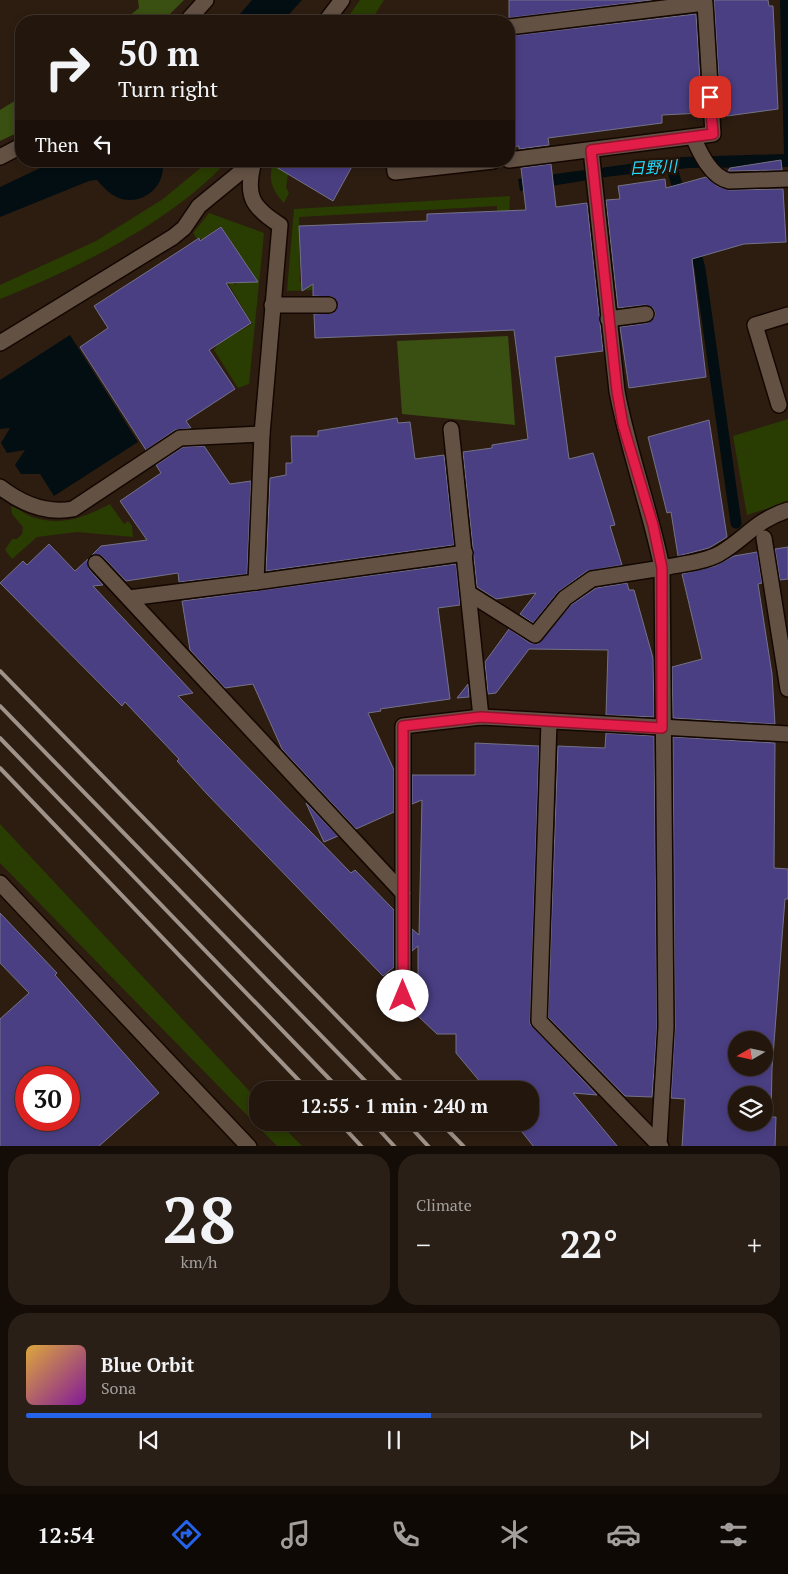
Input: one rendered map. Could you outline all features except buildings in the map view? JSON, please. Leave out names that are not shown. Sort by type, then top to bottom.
[{"type":"street","points":[[192,15],[206,0]]},
{"type":"street","points":[[331,15],[342,0]]},
{"type":"street","points":[[515,26],[705,2],[713,134],[696,143],[592,156],[515,160]]},
{"type":"street","points":[[696,143],[721,179],[729,181],[788,179]]},
{"type":"street","points":[[0,157],[15,149]]},
{"type":"street","points":[[592,156],[608,319],[623,425],[653,525],[662,568],[666,1027],[660,1145]]},
{"type":"street","points":[[0,343],[173,238],[184,228],[199,206],[247,167]]},
{"type":"street","points":[[253,167],[250,192],[256,207],[280,225],[262,434],[256,582]]},
{"type":"street","points":[[395,167],[395,172],[440,167]]},
{"type":"street","points":[[272,304],[329,305]]},
{"type":"street","points":[[608,319],[646,314]]},
{"type":"street","points":[[779,405],[755,325],[788,315]]},
{"type":"street","points":[[451,429],[470,594],[481,717]]},
{"type":"street","points":[[0,487],[26,503],[42,509],[58,512],[74,509],[180,438],[262,434]]},
{"type":"street","points":[[470,594],[535,635],[565,598],[592,579],[706,559],[717,554],[761,521],[788,510]]},
{"type":"street","points":[[764,538],[788,689]]},
{"type":"street","points":[[129,598],[465,553]]},
{"type":"street","points":[[96,563],[403,893]]},
{"type":"street","points":[[403,996],[403,726],[481,717],[788,734]]},
{"type":"street","points":[[549,722],[539,1021],[660,1145]]},
{"type":"street","points":[[0,882],[249,1146]]},
{"type":"green space","points":[[138,0],[184,0],[169,15],[130,15],[139,8]]},
{"type":"green space","points":[[360,0],[384,0],[375,15],[349,15]]},
{"type":"green space","points":[[15,101],[15,134],[0,141],[0,110]]},
{"type":"green space","points":[[202,167],[221,167],[179,204],[121,242],[60,273],[0,299],[0,285],[96,241],[163,199]]},
{"type":"green space","points":[[272,167],[289,167],[286,187],[289,193],[284,203],[276,193],[271,173]]},
{"type":"green space","points":[[510,196],[504,330],[497,330],[497,206],[299,217],[300,282],[319,282],[314,290],[287,291],[294,209]]},
{"type":"green space","points":[[209,213],[264,233],[249,384],[238,388],[214,350],[220,342],[221,331],[226,339],[252,324],[225,278],[229,275],[235,285],[252,273],[221,226],[204,238],[224,269],[220,271],[200,238],[197,239],[193,233]]},
{"type":"green space","points":[[508,336],[515,425],[402,414],[397,341]]},
{"type":"green space","points":[[788,419],[788,502],[747,515],[733,436]]},
{"type":"green space","points":[[110,504],[124,524],[128,521],[132,526],[133,537],[77,532],[37,537],[12,559],[5,550],[12,539],[17,539],[22,534],[23,527],[12,514],[11,506],[32,517],[43,520],[63,521],[91,513]]},
{"type":"green space","points":[[0,824],[249,1090],[249,1117],[0,863]]},
{"type":"green space","points":[[262,1131],[287,1131],[302,1146],[277,1146]]},
{"type":"water","points":[[252,0],[302,0],[288,15],[239,15]]},
{"type":"water","name":"日野川","points":[[780,0],[788,0],[788,167],[689,168],[613,176],[520,191],[518,179],[681,157],[784,154]]},
{"type":"water","points":[[42,167],[128,167],[115,177],[89,181],[0,217],[0,187]]},
{"type":"water","points":[[70,335],[138,442],[54,496],[40,474],[21,474],[15,465],[25,450],[7,453],[1,443],[10,428],[0,429],[0,380]]},
{"type":"waterway","name":"日野川","points":[[671,165],[681,198]]},
{"type":"waterway","points":[[693,243],[700,269],[736,523]]},
{"type":"railway","points":[[0,671],[400,1081]]},
{"type":"railway","points":[[0,706],[365,1081]]},
{"type":"railway","points":[[0,738],[331,1081]]},
{"type":"railway","points":[[0,768],[299,1081]]},
{"type":"railway","points":[[347,1131],[361,1146]]},
{"type":"railway","points":[[380,1131],[394,1146]]},
{"type":"railway","points":[[414,1131],[428,1146]]},
{"type":"railway","points":[[449,1131],[463,1146]]},
{"type":"route","points":[[403,996],[403,726],[481,717],[662,728],[662,568],[653,525],[623,425],[617,391],[591,150],[713,134],[710,97]]}]
